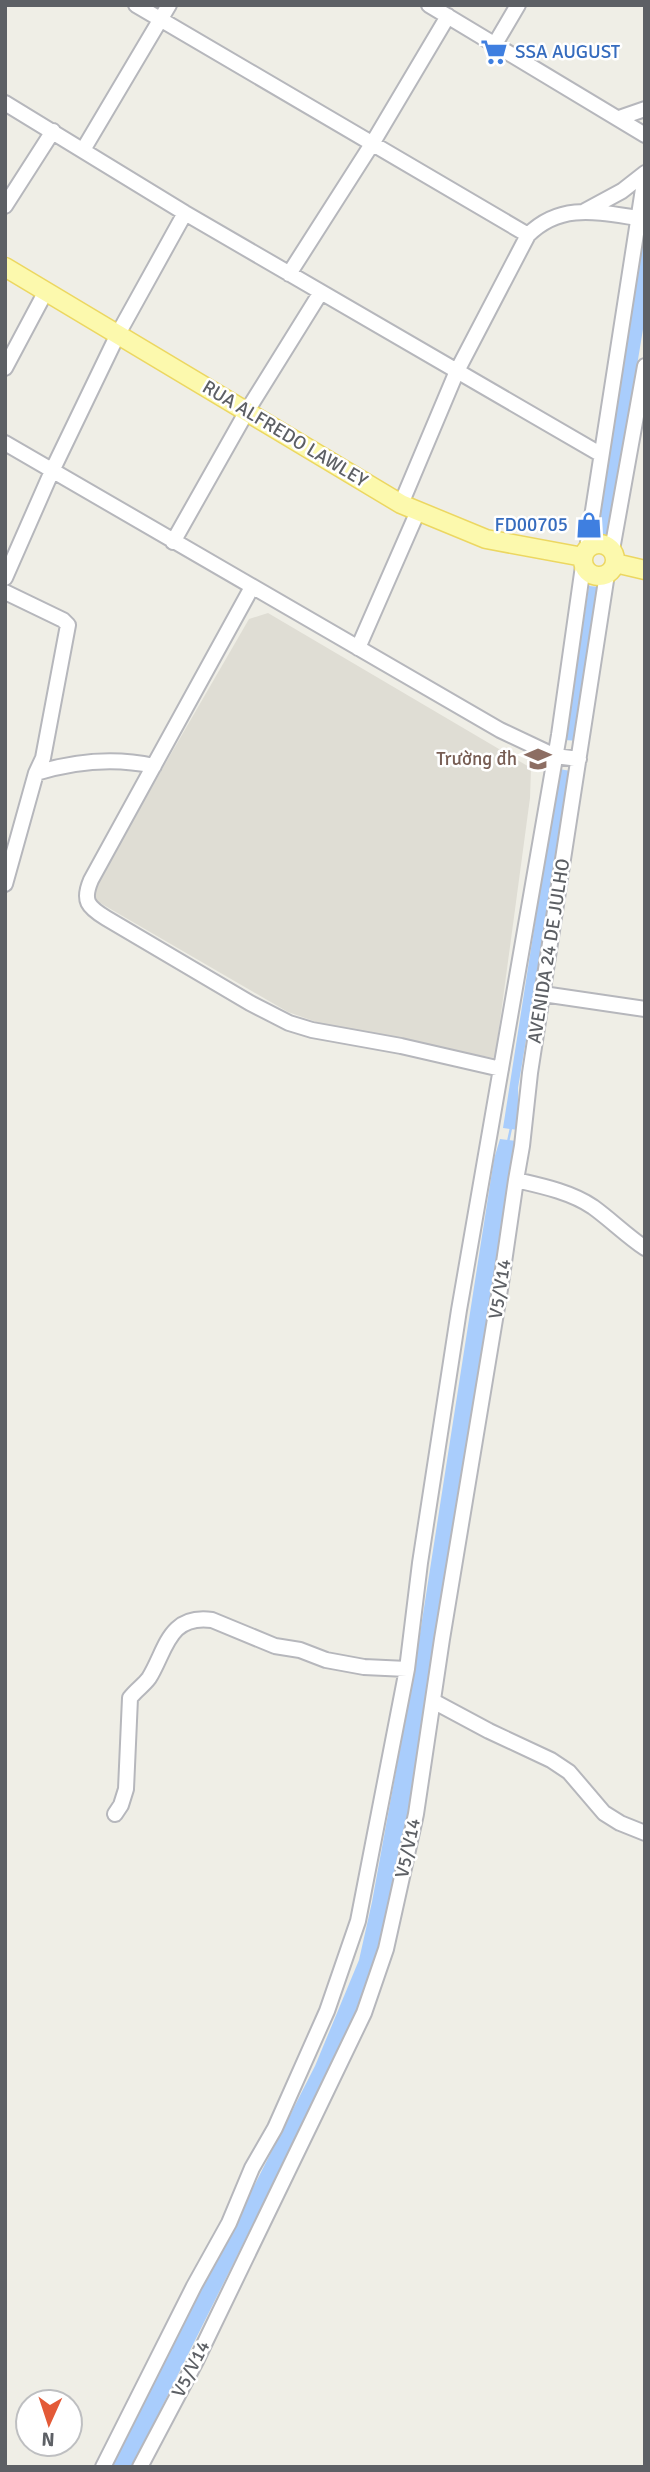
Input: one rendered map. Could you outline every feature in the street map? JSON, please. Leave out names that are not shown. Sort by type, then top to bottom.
[{"type":"main road","name":"RUA ALFREDO LAWLEY","points":[[5,267],[401,504],[486,539],[584,557]]},
{"type":"main road","points":[[611,563],[600,544],[584,557],[593,576],[611,563],[645,570]]},
{"type":"street","points":[[136,5],[528,235]]},
{"type":"street","points":[[83,150],[169,5]]},
{"type":"street","points":[[429,5],[645,135]]},
{"type":"street","points":[[495,44],[518,5]]},
{"type":"street","points":[[289,274],[372,144],[447,16]]},
{"type":"street","points":[[5,103],[185,213],[600,454]]},
{"type":"street","points":[[619,118],[645,109]]},
{"type":"street","points":[[5,206],[53,131]]},
{"type":"street","points":[[401,504],[457,371],[528,235],[551,217],[583,212],[607,201],[645,174]]},
{"type":"street","points":[[103,2467],[194,2286],[229,2223],[252,2168],[275,2128],[327,2011],[358,1921],[407,1669],[420,1563],[457,1322],[555,756],[600,454],[641,219],[645,174]]},
{"type":"street","points":[[583,212],[641,219]]},
{"type":"street","points":[[5,578],[52,471],[118,334],[185,213]]},
{"type":"street","points":[[5,368],[46,291]]},
{"type":"street","points":[[173,541],[247,411],[321,292]]},
{"type":"street","name":"AVENIDA 24 DE JULHO","points":[[516,1180],[579,759],[645,366]]},
{"type":"street","points":[[5,443],[500,730],[555,756],[579,759]]},
{"type":"street","points":[[358,648],[418,511]]},
{"type":"street","points":[[252,587],[91,880],[86,891],[86,901],[93,910],[250,1003],[289,1023],[501,1069]]},
{"type":"street","points":[[5,592],[63,620],[68,625],[44,758],[36,774],[6,875]]},
{"type":"street","points":[[36,774],[64,765],[98,761],[137,762],[154,766]]},
{"type":"street","points":[[543,994],[645,1009]]},
{"type":"street","points":[[516,1180],[579,1199],[645,1248]]},
{"type":"street","name":"V5/V14","points":[[140,2467],[196,2361],[364,2013],[386,1949],[416,1814],[516,1180]]},
{"type":"street","points":[[115,1814],[126,1789],[130,1698],[146,1682],[163,1644],[171,1634],[191,1622],[212,1620],[275,1646],[300,1650],[326,1660],[364,1667],[407,1669]]},
{"type":"street","points":[[433,1701],[551,1760],[569,1772],[604,1813],[645,1833]]},
{"type":"shaded area","points":[[268,613],[531,768],[530,798],[495,1058],[348,1033],[288,1012],[95,900],[91,892],[249,619]]},
{"type":"water","points":[[644,235],[645,317],[609,536],[597,534]]},
{"type":"water","points":[[589,586],[599,587],[578,741],[565,740]]},
{"type":"water","points":[[559,769],[571,771],[518,1088],[519,1130],[503,1128]]},
{"type":"water","points":[[500,1139],[517,1141],[411,1814],[386,1937],[355,2019],[132,2467],[111,2467],[315,2066],[359,1960],[414,1672],[494,1159]]},
{"type":"waterway","points":[[508,1142],[511,1128]]},
{"type":"place","name":"SSA AUGUST","points":[[494,52]]},
{"type":"place","name":"FD00705","points":[[589,525]]},
{"type":"place","name":"Trường đh","points":[[538,759]]}]
